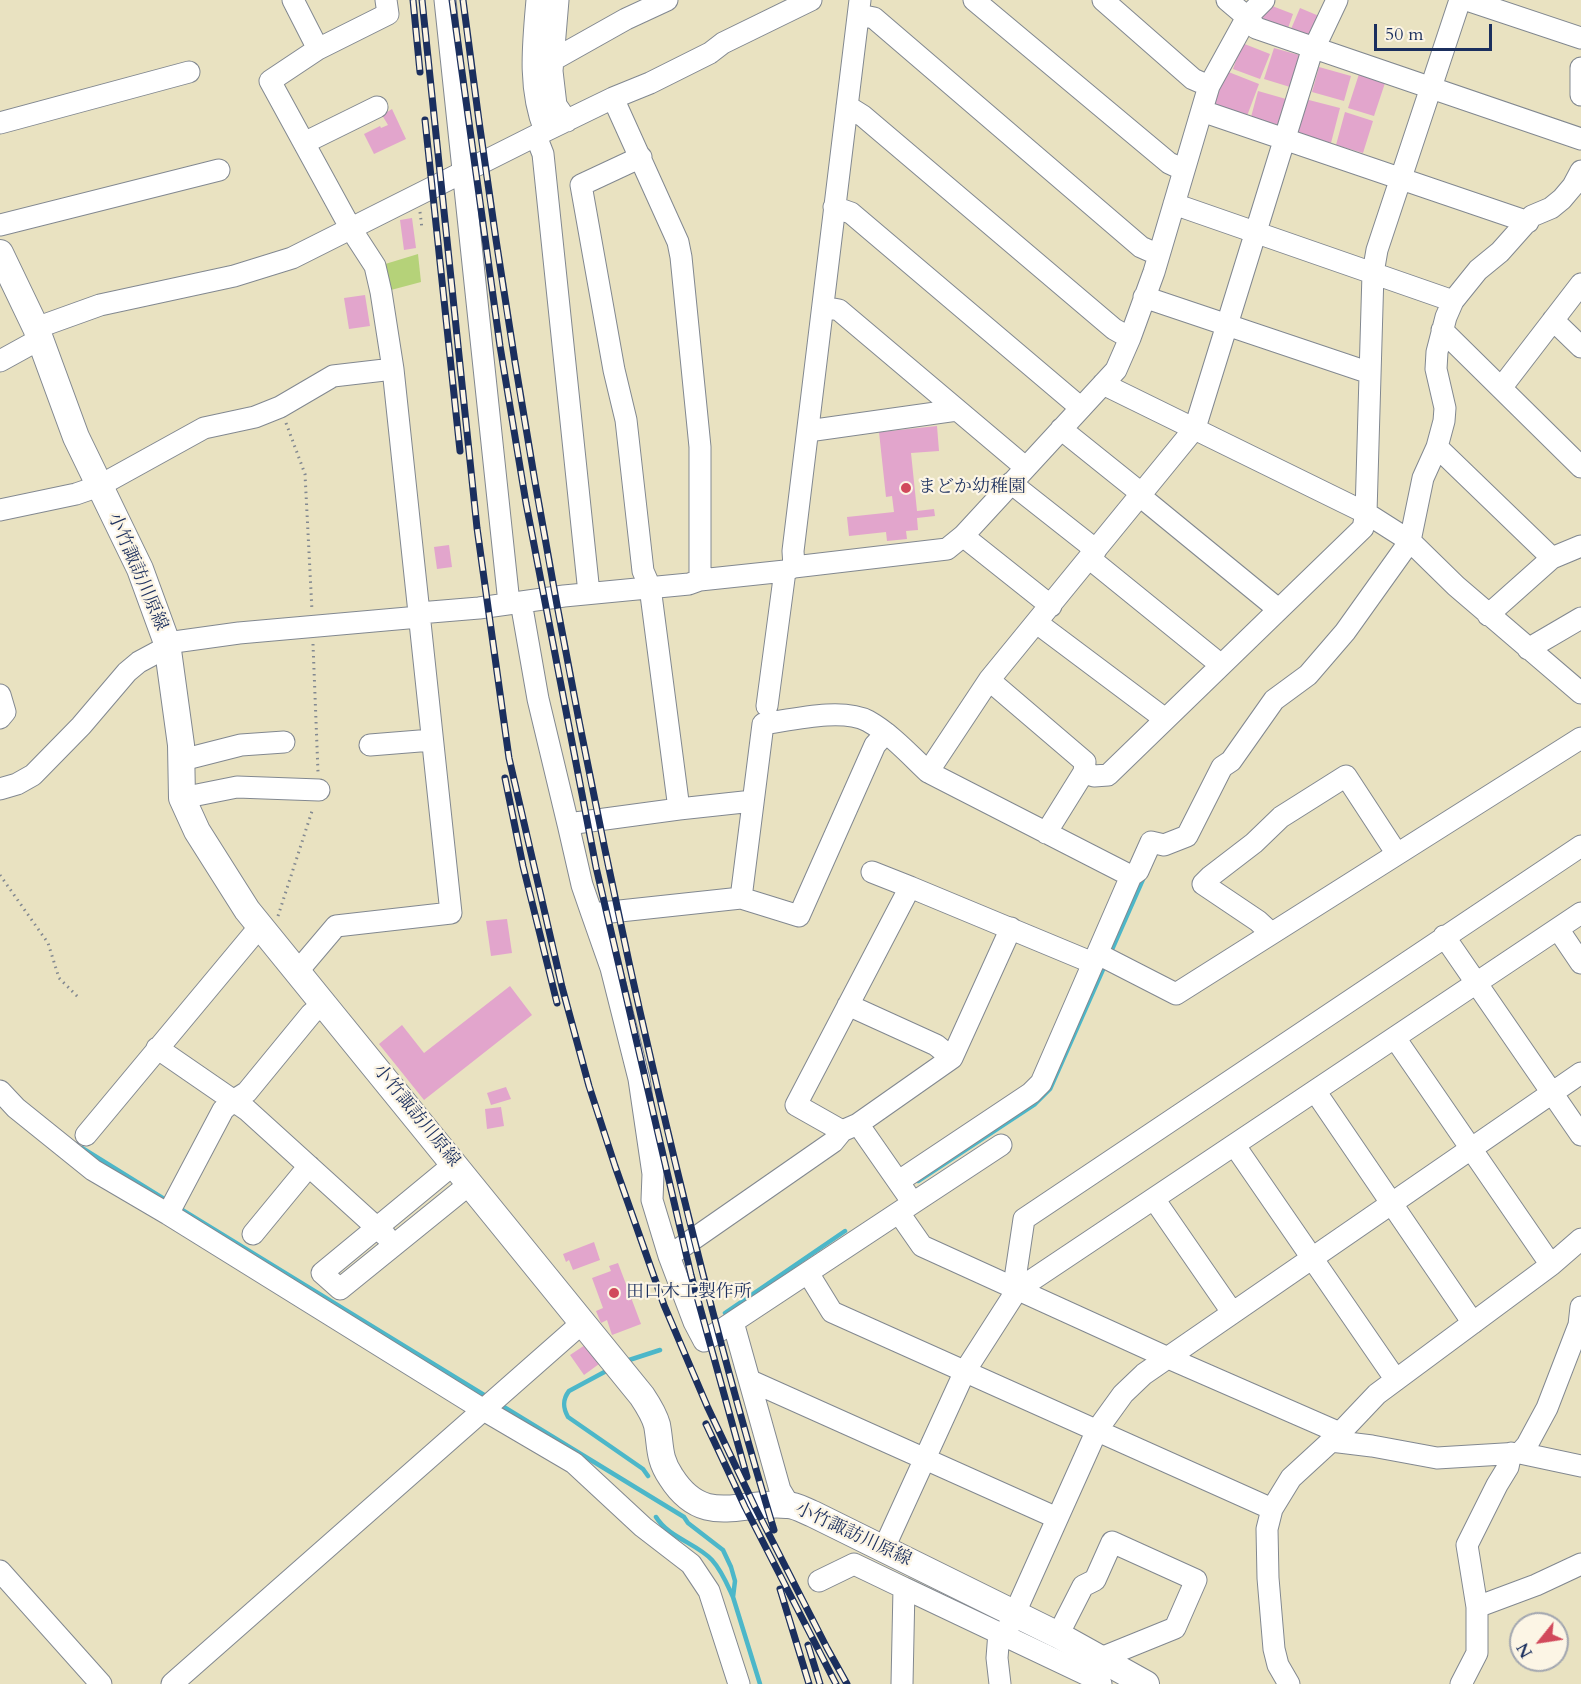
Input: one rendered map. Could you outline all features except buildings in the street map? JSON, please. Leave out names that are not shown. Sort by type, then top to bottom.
[{"type":"main road","name":"小竹諏訪川原線","points":[[0,252],[38,333],[76,437],[140,569],[167,645],[182,760],[182,798],[197,831],[247,910],[472,1185],[652,1411],[657,1425],[660,1454],[670,1477],[687,1496],[711,1508],[789,1504],[813,1514],[884,1548],[1006,1627],[1059,1635],[1102,1671],[1146,1684]]},
{"type":"street","points":[[293,0],[318,49]]},
{"type":"street","points":[[297,972],[336,926],[451,913],[393,369],[375,266],[351,229],[270,81],[318,49],[388,14],[386,0]]},
{"type":"street","points":[[445,0],[515,603],[582,885],[611,968],[639,1079],[653,1174],[652,1200],[669,1256],[694,1322],[704,1341],[1001,1145]]},
{"type":"street","points":[[537,0],[532,74],[541,133],[589,593]]},
{"type":"street","points":[[558,0],[552,71],[556,105],[567,121]]},
{"type":"street","points":[[553,60],[665,0]]},
{"type":"street","points":[[0,361],[38,333],[100,305],[234,276],[292,258],[541,133],[650,83],[723,43],[811,0]]},
{"type":"street","points":[[975,0],[1169,163],[1184,170]]},
{"type":"street","points":[[1103,0],[1193,79],[1209,86]]},
{"type":"street","points":[[1227,0],[1256,28],[1581,139]]},
{"type":"street","points":[[0,789],[17,784],[33,775],[81,726],[127,672],[167,645],[239,633],[313,627],[589,593],[689,584],[700,580],[947,549],[963,536],[1116,370],[1130,338],[1159,255],[1209,86],[1247,18],[1264,0]]},
{"type":"street","points":[[928,772],[989,680],[1195,428],[1314,48],[1337,0]]},
{"type":"street","points":[[1084,772],[1094,776],[1108,775],[1363,528],[1366,513],[1373,273],[1380,238],[1460,0]]},
{"type":"street","points":[[1467,0],[1581,38]]},
{"type":"street","points":[[767,706],[793,551],[860,8],[1141,247],[1159,255]]},
{"type":"street","points":[[1581,68],[1581,95]]},
{"type":"street","points":[[0,123],[189,72]]},
{"type":"street","points":[[613,98],[678,242],[681,257],[700,447],[700,580]]},
{"type":"street","points":[[847,106],[863,116],[1114,329],[1130,338]]},
{"type":"street","points":[[304,143],[377,107]]},
{"type":"street","points":[[1202,111],[1528,222]]},
{"type":"street","points":[[641,157],[581,185],[614,370],[626,420],[643,571],[650,587],[679,809]]},
{"type":"street","points":[[0,225],[219,170]]},
{"type":"street","points":[[899,1181],[1031,1094],[1041,1083],[1102,959],[1131,876],[1138,871],[1151,842],[1164,845],[1187,836],[1222,767],[1231,761],[1274,700],[1308,675],[1345,632],[1410,541],[1423,478],[1437,447],[1444,421],[1445,408],[1436,369],[1437,352],[1453,300],[1478,270],[1500,252],[1532,216],[1551,208],[1562,199],[1573,186],[1581,171]]},
{"type":"street","points":[[1174,204],[1453,300]]},
{"type":"street","points":[[834,207],[851,213],[1081,408]]},
{"type":"street","points":[[1501,388],[1581,284]]},
{"type":"street","points":[[1144,297],[1370,373]]},
{"type":"street","points":[[823,307],[839,310],[957,411],[1092,554],[1221,665]]},
{"type":"street","points":[[1553,320],[1581,347]]},
{"type":"street","points":[[1442,330],[1581,467]]},
{"type":"street","points":[[0,510],[76,494],[99,486],[204,429],[255,417],[280,407],[333,376],[393,369]]},
{"type":"street","points":[[1103,384],[1366,513],[1410,541],[1455,586],[1581,693]]},
{"type":"street","points":[[808,431],[957,411]]},
{"type":"street","points":[[1061,429],[1278,609]]},
{"type":"street","points":[[1437,447],[1552,558]]},
{"type":"street","points":[[963,536],[1051,606]]},
{"type":"street","points":[[1488,615],[1552,558],[1581,546]]},
{"type":"street","points":[[1528,649],[1581,618]]},
{"type":"street","points":[[1037,623],[1165,718]]},
{"type":"street","points":[[989,680],[1085,762],[1084,772],[1046,832]]},
{"type":"street","points":[[0,695],[5,712],[0,718]]},
{"type":"street","points":[[741,898],[763,724],[829,715],[850,715],[866,720],[886,733],[928,772],[1131,876]]},
{"type":"street","points":[[592,914],[741,898],[799,916],[875,745],[886,733]]},
{"type":"street","points":[[872,872],[1011,928],[1102,959],[1176,994],[1581,738]]},
{"type":"street","points":[[370,745],[432,740]]},
{"type":"street","points":[[182,760],[241,745],[284,742]]},
{"type":"street","points":[[1271,933],[1258,921],[1203,884],[1254,843],[1281,817],[1346,776],[1397,854]]},
{"type":"street","points":[[182,798],[237,787],[319,790]]},
{"type":"street","points":[[568,824],[753,801]]},
{"type":"street","points":[[1017,1290],[1015,1279],[1024,1219],[1581,846]]},
{"type":"street","points":[[910,886],[796,1105],[850,1128],[899,1181],[906,1208],[922,1246],[1335,1437],[1437,1458],[1516,1453],[1581,1466]]},
{"type":"street","points":[[884,1548],[965,1371],[1017,1290],[1581,913]]},
{"type":"street","points":[[669,1256],[952,1058],[1011,928]]},
{"type":"street","points":[[1558,929],[1581,963]]},
{"type":"street","points":[[86,1135],[157,1048],[265,931]]},
{"type":"street","points":[[1444,936],[1581,1135]]},
{"type":"street","points":[[172,1207],[223,1110],[248,1092],[311,1014],[324,1003]]},
{"type":"street","points":[[848,1005],[936,1045],[952,1058]]},
{"type":"street","points":[[1395,1038],[1551,1264]]},
{"type":"street","points":[[157,1048],[247,1110],[394,1245]]},
{"type":"street","points":[[1000,1684],[997,1658],[1006,1627],[1058,1518],[1096,1430],[1133,1382],[1390,1202],[1581,1073]]},
{"type":"street","points":[[0,1091],[16,1108],[93,1170],[172,1207],[483,1408],[574,1463],[643,1527],[690,1564],[709,1591],[739,1684]]},
{"type":"street","points":[[1315,1091],[1473,1323]]},
{"type":"street","points":[[1235,1146],[1396,1380]]},
{"type":"street","points":[[454,1164],[322,1273],[340,1289],[461,1191],[472,1185]]},
{"type":"street","points":[[253,1234],[309,1166]]},
{"type":"street","points":[[1154,1199],[1232,1312]]},
{"type":"street","points":[[1288,1684],[1278,1665],[1274,1649],[1267,1538],[1268,1519],[1272,1509],[1291,1478],[1377,1394],[1581,1239]]},
{"type":"street","points":[[808,1273],[832,1312],[1272,1509]]},
{"type":"street","points":[[1461,1684],[1477,1653],[1477,1607],[1467,1545],[1497,1485],[1516,1453],[1527,1445],[1547,1408],[1580,1318]]},
{"type":"street","points":[[733,1322],[780,1490],[789,1504]]},
{"type":"street","points":[[172,1684],[511,1383],[582,1323]]},
{"type":"street","points":[[751,1381],[1058,1518]]},
{"type":"street","points":[[819,1581],[854,1564],[904,1588],[1006,1627],[1102,1671],[1175,1628],[1196,1580],[1112,1542],[1095,1580],[1083,1586],[1059,1635]]},
{"type":"street","points":[[1477,1607],[1536,1585],[1581,1564]]},
{"type":"street","points":[[0,1571],[101,1684]]},
{"type":"street","points":[[902,1684],[904,1588]]},
{"type":"path","points":[[265,931],[319,790],[304,474],[280,407]]},
{"type":"path","points":[[0,875],[48,943],[59,978],[78,997]]},
{"type":"green space","points":[[418,254],[421,282],[391,290],[382,265]]},
{"type":"waterway","points":[[1110,954],[1144,877]]},
{"type":"waterway","points":[[918,1181],[1035,1104],[1050,1089],[1105,965]]},
{"type":"waterway","points":[[82,1148],[169,1202]]},
{"type":"waterway","points":[[179,1208],[489,1398]]},
{"type":"waterway","points":[[725,1313],[845,1231]]},
{"type":"waterway","points":[[623,1362],[660,1350]]},
{"type":"waterway","points":[[610,1369],[569,1391],[564,1401],[565,1410],[568,1417],[643,1469],[648,1476]]},
{"type":"waterway","points":[[499,1404],[684,1517],[688,1523],[723,1550],[735,1581],[733,1597],[760,1684]]},
{"type":"waterway","points":[[656,1517],[668,1530],[712,1560],[733,1597]]},
{"type":"railway","points":[[413,0],[420,72]]},
{"type":"railway","points":[[422,0],[477,528],[509,758],[562,987],[589,1086],[664,1305],[708,1408],[755,1507],[847,1684]]},
{"type":"railway","points":[[452,0],[500,346],[526,503],[596,867],[691,1275],[747,1477]]},
{"type":"railway","points":[[463,0],[515,364],[557,606],[604,847],[679,1179],[734,1391],[774,1530]]},
{"type":"railway","points":[[425,120],[460,451]]},
{"type":"railway","points":[[505,778],[523,866],[557,1003]]},
{"type":"railway","points":[[706,1424],[745,1507],[836,1684]]},
{"type":"railway","points":[[780,1589],[809,1684]]},
{"type":"railway","points":[[808,1645],[820,1684]]},
{"type":"place","name":"まどか幼稚園","points":[[906,488]]},
{"type":"place","name":"田口木工製作所","points":[[614,1293]]}]
